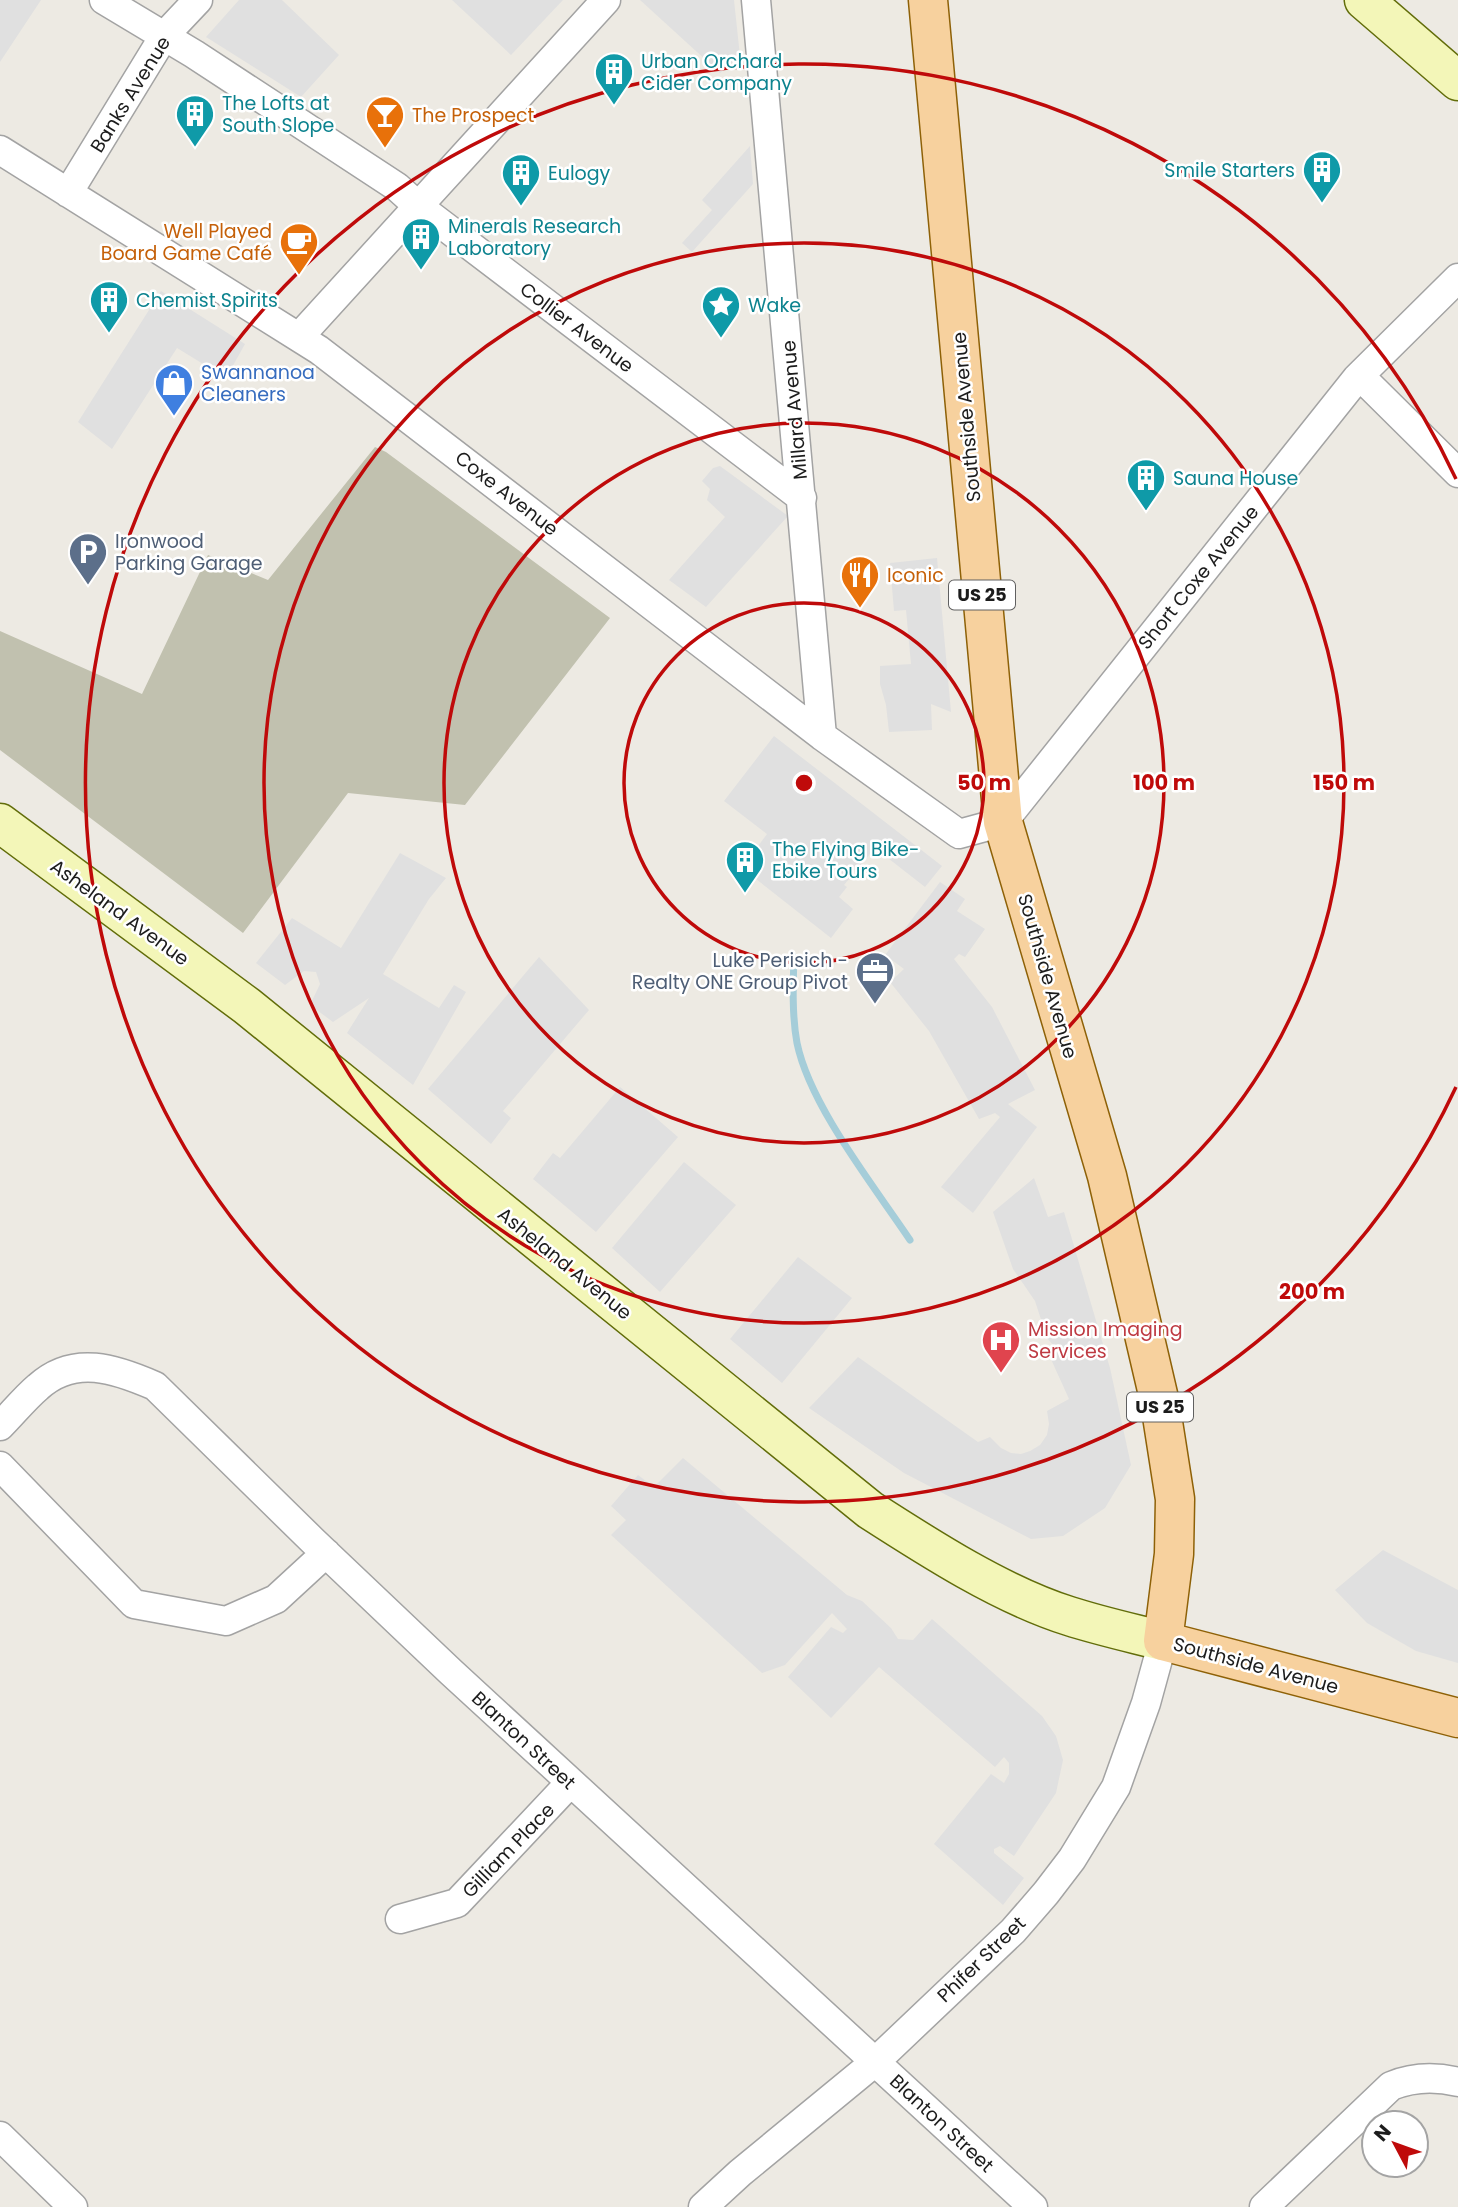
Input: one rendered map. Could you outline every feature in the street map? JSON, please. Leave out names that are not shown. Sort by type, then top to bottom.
[{"type":"main road","name":"Southside Avenue","points":[[928,0],[1003,822],[1107,1176],[1160,1403],[1175,1499],[1174,1554],[1163,1641],[1458,1718]]},
{"type":"main road","points":[[1364,0],[1458,81]]},
{"type":"main road","name":"Asheland Avenue","points":[[0,823],[247,1006],[870,1510],[928,1548],[1030,1600],[1067,1616],[1163,1641]]},
{"type":"street","name":"Collier Avenue","points":[[104,0],[386,180],[802,498]]},
{"type":"street","name":"Banks Avenue","points":[[68,193],[164,36],[198,0]]},
{"type":"street","points":[[299,337],[606,0]]},
{"type":"street","name":"Millard Avenue","points":[[756,0],[822,736]]},
{"type":"street","name":"Coxe Avenue","points":[[0,150],[299,337],[412,419],[822,736],[960,834],[1003,822]]},
{"type":"street","name":"Short Coxe Avenue","points":[[1003,822],[1360,376],[1458,278]]},
{"type":"street","points":[[1360,376],[1458,473]]},
{"type":"street","name":"Blanton Street","points":[[0,1426],[40,1385],[64,1372],[83,1367],[98,1367],[155,1386],[326,1553],[570,1783],[1033,2207]]},
{"type":"street","points":[[0,1466],[134,1604],[226,1621],[276,1599],[326,1553]]},
{"type":"street","name":"Phifer Street","points":[[703,2207],[740,2173],[875,2062],[1013,1931],[1072,1859],[1116,1787],[1146,1703],[1163,1641]]},
{"type":"street","name":"Gilliam Place","points":[[400,1919],[457,1903],[570,1783]]},
{"type":"street","points":[[1264,2207],[1391,2086],[1411,2078],[1458,2082]]},
{"type":"street","points":[[0,2136],[73,2207]]},
{"type":"shaded area","points":[[0,0],[41,0],[0,62]]},
{"type":"shaded area","points":[[239,0],[282,0],[339,55],[301,97],[206,37]]},
{"type":"shaded area","points":[[452,0],[563,0],[511,55]]},
{"type":"shaded area","points":[[640,0],[734,0],[740,56],[720,73]]},
{"type":"shaded area","points":[[750,146],[753,184],[692,252],[682,243],[712,210],[702,200]]},
{"type":"shaded area","points":[[161,291],[245,344],[226,378],[177,348],[112,449],[78,422]]},
{"type":"shaded area","points":[[375,447],[386,452],[610,618],[465,805],[348,793],[243,933],[0,750],[0,631],[142,694],[208,555],[268,580]]},
{"type":"shaded area","points":[[720,466],[788,516],[706,607],[669,580],[725,517],[707,500],[710,489],[702,481],[713,468]]},
{"type":"shaded area","points":[[937,558],[951,712],[931,704],[932,730],[889,732],[880,684],[880,666],[911,664],[906,610],[894,611],[890,563]]},
{"type":"shaded area","points":[[774,736],[942,866],[925,887],[875,848],[844,885],[847,887],[839,897],[853,909],[831,938],[742,868],[767,834],[724,801]]},
{"type":"shaded area","points":[[400,853],[446,878],[429,899],[383,974],[439,1008],[454,985],[466,992],[413,1085],[347,1033],[369,998],[333,1022],[310,1005],[320,984],[316,972],[304,971],[285,985],[256,963],[292,918],[341,948]]},
{"type":"shaded area","points":[[940,882],[965,899],[957,911],[985,929],[965,957],[959,954],[954,959],[992,1007],[1035,1090],[1008,1104],[1037,1127],[973,1213],[941,1187],[1000,1117],[995,1113],[979,1119],[929,1031],[890,982],[904,969],[885,955]]},
{"type":"shaded area","points":[[539,957],[589,1010],[503,1111],[511,1118],[491,1144],[428,1089]]},
{"type":"shaded area","points":[[620,1087],[678,1137],[596,1232],[533,1179],[553,1153],[560,1158]]},
{"type":"shaded area","points":[[684,1162],[736,1205],[660,1292],[612,1248]]},
{"type":"shaded area","points":[[1034,1178],[1048,1217],[1064,1212],[1110,1368],[1131,1465],[1105,1508],[1063,1536],[1031,1539],[904,1473],[809,1408],[858,1357],[978,1442],[990,1437],[1001,1448],[1021,1454],[1040,1445],[1047,1435],[1047,1411],[1069,1399],[1050,1357],[1055,1354],[1053,1345],[1047,1338],[1035,1301],[1013,1269],[993,1212]]},
{"type":"shaded area","points":[[798,1257],[852,1298],[782,1383],[730,1339]]},
{"type":"shaded area","points":[[683,1458],[847,1595],[862,1601],[891,1628],[898,1639],[913,1640],[932,1619],[1042,1716],[1056,1736],[1063,1760],[1056,1793],[1014,1856],[1000,1846],[994,1849],[994,1853],[1024,1878],[1003,1905],[934,1844],[991,1774],[1004,1783],[1009,1774],[1009,1763],[1004,1757],[995,1767],[879,1667],[831,1718],[788,1677],[831,1627],[843,1633],[847,1629],[832,1613],[785,1665],[762,1673],[611,1535],[626,1520],[611,1506],[638,1475],[654,1487]]},
{"type":"shaded area","points":[[1383,1550],[1458,1590],[1458,1663],[1416,1651],[1367,1623],[1335,1590]]},
{"type":"waterway","points":[[794,957],[794,1022],[804,1067],[829,1119],[910,1240]]},
{"type":"place","name":"Urban Orchard Cider Company","points":[[614,106]]},
{"type":"place","name":"The Lofts at South Slope","points":[[195,148]]},
{"type":"place","name":"The Prospect","points":[[385,149]]},
{"type":"place","name":"Smile Starters","points":[[1322,204]]},
{"type":"place","name":"Eulogy","points":[[521,207]]},
{"type":"place","name":"Minerals Research Laboratory","points":[[421,271]]},
{"type":"place","name":"Well Played Board Game Café","points":[[299,276]]},
{"type":"place","name":"Chemist Spirits","points":[[109,334]]},
{"type":"place","name":"Wake","points":[[721,339]]},
{"type":"place","name":"Swannanoa Cleaners","points":[[174,417]]},
{"type":"place","name":"Sauna House","points":[[1146,512]]},
{"type":"place","name":"Ironwood Parking Garage","points":[[88,586]]},
{"type":"place","name":"Iconic","points":[[860,609]]},
{"type":"place","name":"The Flying Bike- Ebike Tours","points":[[745,894]]},
{"type":"place","name":"Luke Perisich - Realty ONE Group Pivot","points":[[875,1005]]},
{"type":"place","name":"Mission Imaging Services","points":[[1001,1374]]}]
